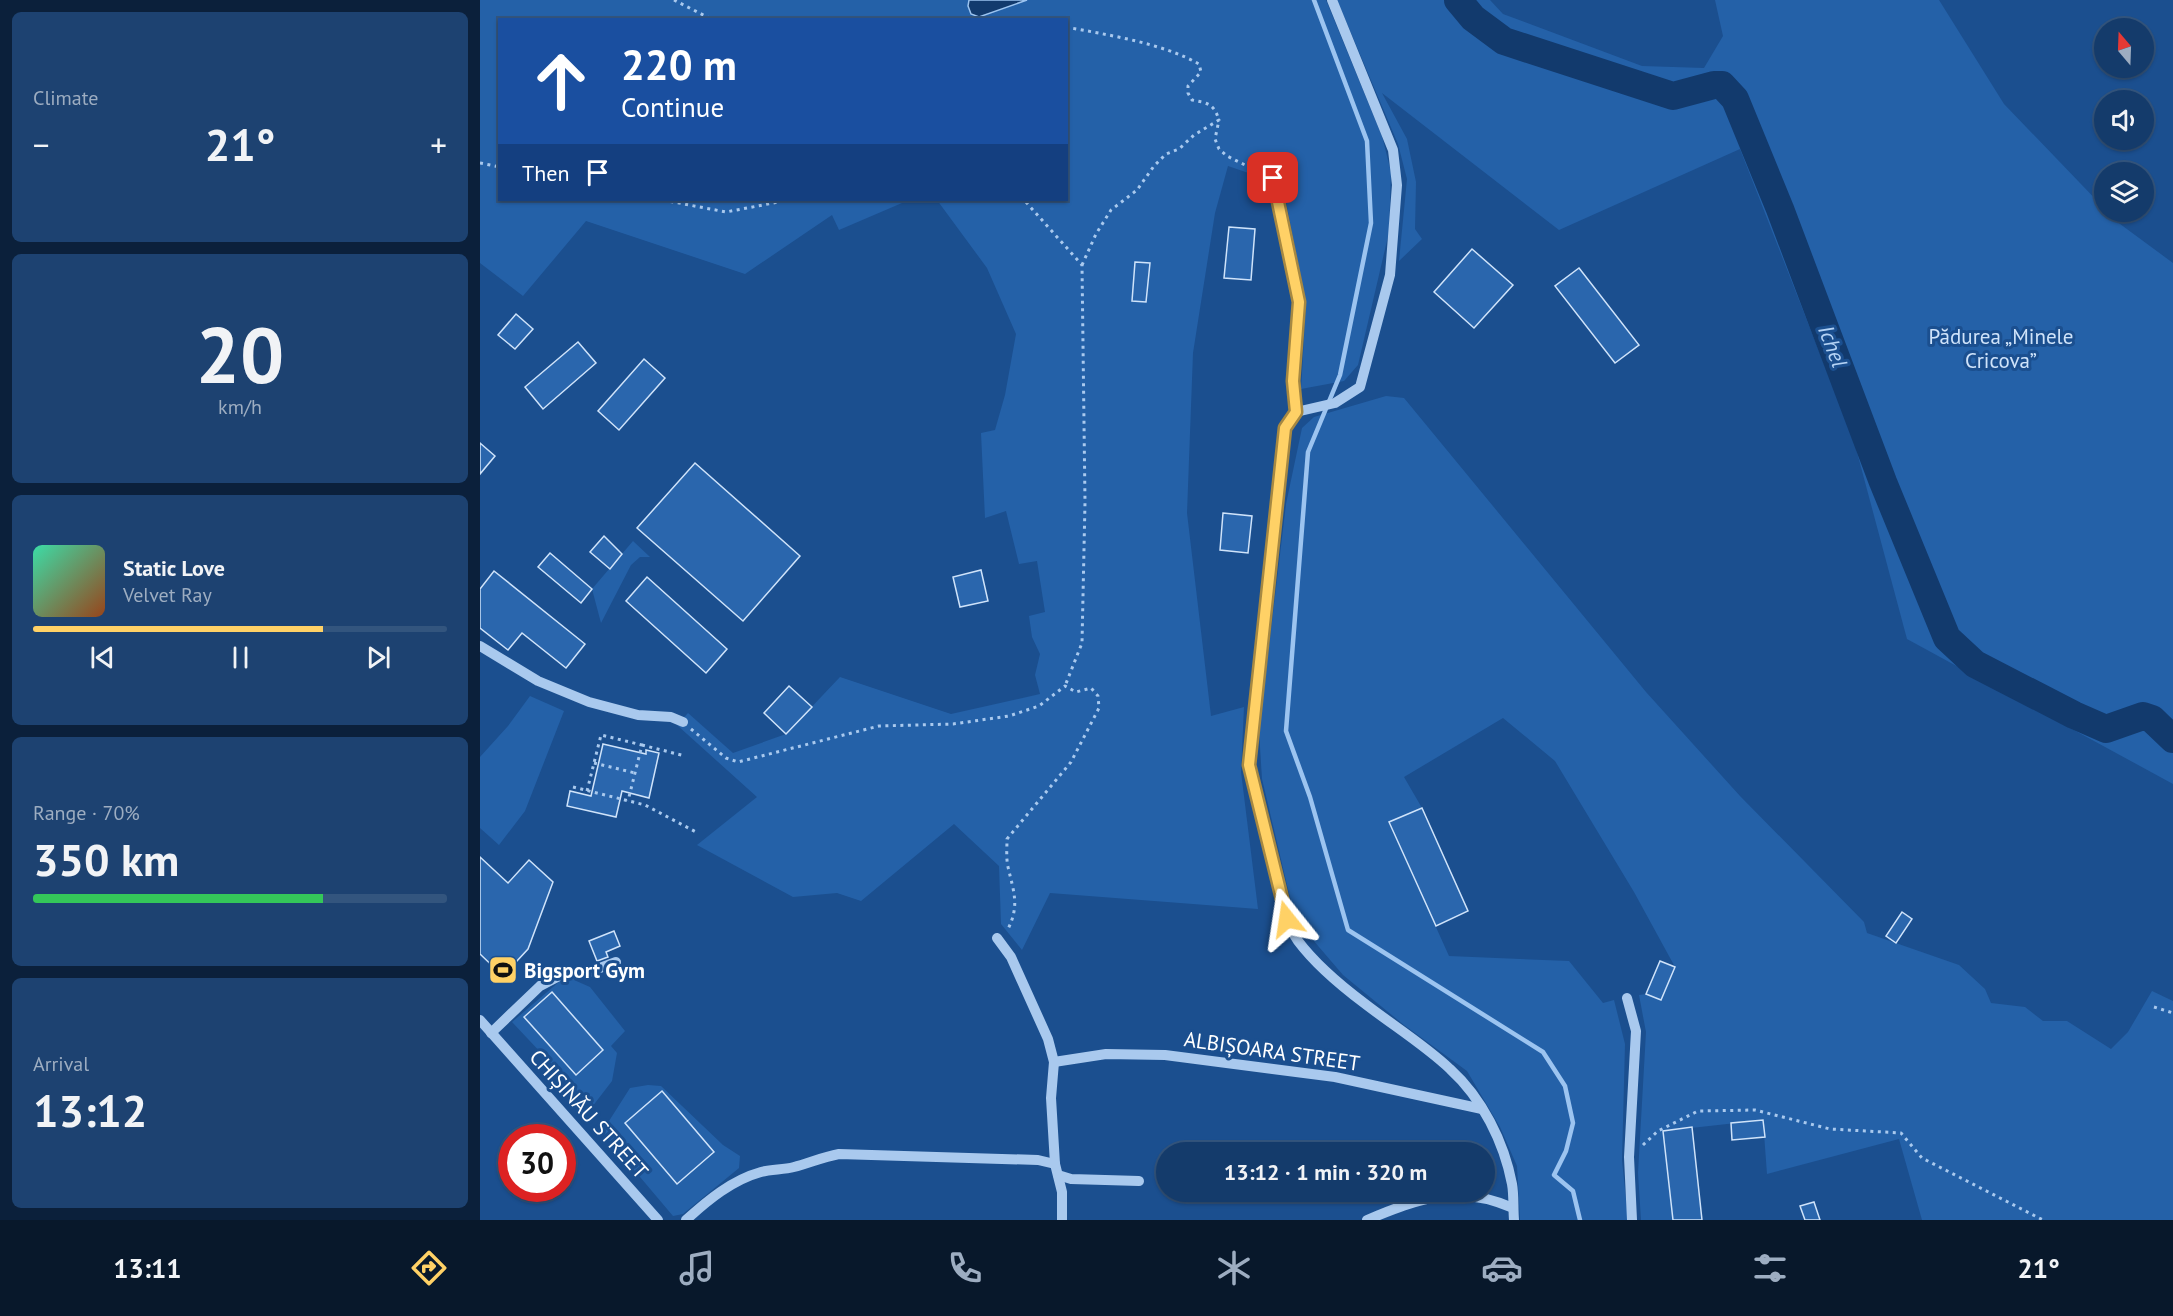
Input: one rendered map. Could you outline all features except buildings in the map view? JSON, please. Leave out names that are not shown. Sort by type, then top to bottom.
[{"type":"street","points":[[1296,412],[1335,403],[1360,387],[1390,275],[1397,185],[1393,150],[1332,0]]},
{"type":"street","points":[[1273,178],[1299,302],[1293,381],[1296,412],[1285,428],[1249,765],[1287,919],[1297,939],[1318,964],[1351,993],[1450,1069],[1468,1089],[1482,1109],[1501,1145],[1512,1186],[1514,1220]]},
{"type":"street","points":[[480,646],[538,681],[589,702],[638,715],[671,717],[683,722]]},
{"type":"street","points":[[999,941],[1011,957],[1048,1039],[1054,1062],[1051,1098],[1057,1169],[1062,1192],[1062,1220]]},
{"type":"street","points":[[491,1033],[540,986],[559,976],[589,972],[616,962]]},
{"type":"street","points":[[1627,998],[1636,1031],[1629,1157],[1632,1220]]},
{"type":"street","name":"CHIȘINĂU STREET","points":[[480,1020],[658,1220]]},
{"type":"street","name":"ALBIȘOARA STREET","points":[[1054,1062],[1106,1054],[1164,1055],[1335,1077],[1482,1109]]},
{"type":"street","points":[[686,1220],[710,1199],[745,1177],[763,1171],[794,1167],[825,1156],[839,1154],[1038,1160],[1071,1179],[1139,1181]]},
{"type":"street","points":[[1367,1220],[1402,1206],[1444,1195],[1470,1195],[1497,1200],[1513,1208]]},
{"type":"path","points":[[674,0],[709,18]]},
{"type":"path","points":[[1068,27],[1124,38],[1188,57],[1199,64],[1201,72],[1188,86],[1188,93],[1192,100],[1207,103],[1216,110],[1219,120],[1215,139],[1219,149],[1227,156],[1273,178]]},
{"type":"path","points":[[683,722],[726,758],[738,762],[879,726],[953,724],[1010,716],[1039,706],[1065,686],[1082,643],[1085,502],[1082,265],[1096,234],[1111,210],[1137,190],[1154,166],[1166,154],[1179,149],[1194,135],[1219,120]]},
{"type":"path","points":[[480,163],[498,166]]},
{"type":"path","points":[[668,201],[726,212],[784,201]]},
{"type":"path","points":[[1025,201],[1082,265]]},
{"type":"path","points":[[999,941],[1013,920],[1016,892],[1007,865],[1007,839],[1071,762],[1098,708],[1098,696],[1091,688],[1076,692],[1065,686]]},
{"type":"path","points":[[587,791],[601,735],[685,756]]},
{"type":"path","points":[[628,801],[642,745]]},
{"type":"path","points":[[594,763],[635,773]]},
{"type":"path","points":[[573,787],[645,805],[696,832]]},
{"type":"path","points":[[2154,1006],[2173,1013]]},
{"type":"path","points":[[1629,1157],[1658,1131],[1698,1111],[1755,1110],[1830,1129],[1901,1133],[1922,1158],[2043,1220]]},
{"type":"green space","points":[[480,0],[1326,0],[1382,136],[1391,172],[1389,232],[1358,365],[1344,381],[1301,389],[1306,304],[1282,181],[1266,179],[1228,166],[1215,213],[1193,353],[1187,513],[1211,716],[1244,707],[1241,772],[1258,909],[1050,893],[1022,950],[1001,924],[999,866],[954,824],[861,901],[837,893],[793,897],[697,845],[757,797],[677,725],[688,713],[733,753],[786,734],[840,677],[951,714],[1040,694],[1035,675],[1040,654],[1032,637],[1029,616],[1045,612],[1037,561],[1019,564],[1006,511],[985,518],[981,433],[995,430],[1005,395],[1016,334],[987,268],[938,201],[1068,201],[1068,18],[498,18],[498,201],[907,201],[839,230],[832,215],[745,274],[586,221],[523,296],[480,263]]},
{"type":"green space","name":"Pădurea „Minele Cricova”","points":[[1337,0],[1490,0],[1503,14],[1642,66],[1704,68],[1723,36],[1715,0],[1939,0],[2004,104],[2094,198],[2094,222],[2117,222],[2173,263],[2173,784],[1907,639],[1854,441],[1740,149],[1559,230],[1382,93],[1407,139],[1416,182],[1415,229],[1422,239],[1399,261],[1407,179],[1398,144]]},
{"type":"green space","points":[[1386,396],[1404,398],[1646,692],[1740,796],[1864,922],[1867,933],[1959,965],[1985,989],[1991,1003],[2025,1007],[2043,1021],[2067,1021],[2111,1049],[2128,1032],[2152,991],[2173,1001],[2173,1220],[1922,1220],[1899,1139],[1767,1174],[1763,1120],[1664,1131],[1673,1220],[1641,1220],[1638,1173],[1646,1032],[1639,995],[1646,994],[1661,1000],[1675,967],[1634,892],[1555,761],[1503,718],[1404,777],[1422,808],[1389,823],[1449,956],[1569,961],[1603,1003],[1614,1000],[1625,1044],[1622,1160],[1628,1220],[1520,1220],[1517,1166],[1500,1127],[1467,1071],[1404,1025],[1343,975],[1307,933],[1292,906],[1262,779],[1259,731],[1286,504],[1302,428],[1314,417]]},
{"type":"green space","points":[[633,541],[650,557],[640,557],[631,565],[601,623],[592,589]]},
{"type":"green space","points":[[530,696],[564,711],[525,811],[499,845],[480,828],[480,757],[508,726]]},
{"type":"green space","points":[[574,980],[590,987],[625,1031],[611,1046],[617,1053],[612,1081],[592,1107],[512,1022],[560,981]]},
{"type":"green space","points":[[648,1085],[661,1086],[723,1145],[740,1156],[739,1168],[683,1214],[673,1216],[602,1132],[630,1088]]},
{"type":"shaded area","points":[[969,0],[1027,0],[979,17],[971,14],[968,6]]},
{"type":"waterway","points":[[1314,0],[1367,141],[1371,223],[1340,375],[1308,452],[1286,731],[1310,797],[1348,930],[1543,1052],[1565,1086],[1573,1123],[1566,1151],[1554,1175],[1573,1191],[1580,1220]]},
{"type":"waterway","name":"Ichel","points":[[1458,0],[1473,18],[1504,41],[1673,96],[1722,85],[1735,99],[1780,209],[1883,482],[1947,638],[1975,664],[2074,715],[2106,729],[2143,716],[2152,719],[2173,739]]},
{"type":"place","name":"Bigsport Gym","points":[[503,970]]},
{"type":"route","points":[[1273,178],[1299,302],[1293,381],[1296,412],[1285,428],[1249,765],[1287,919]]}]
